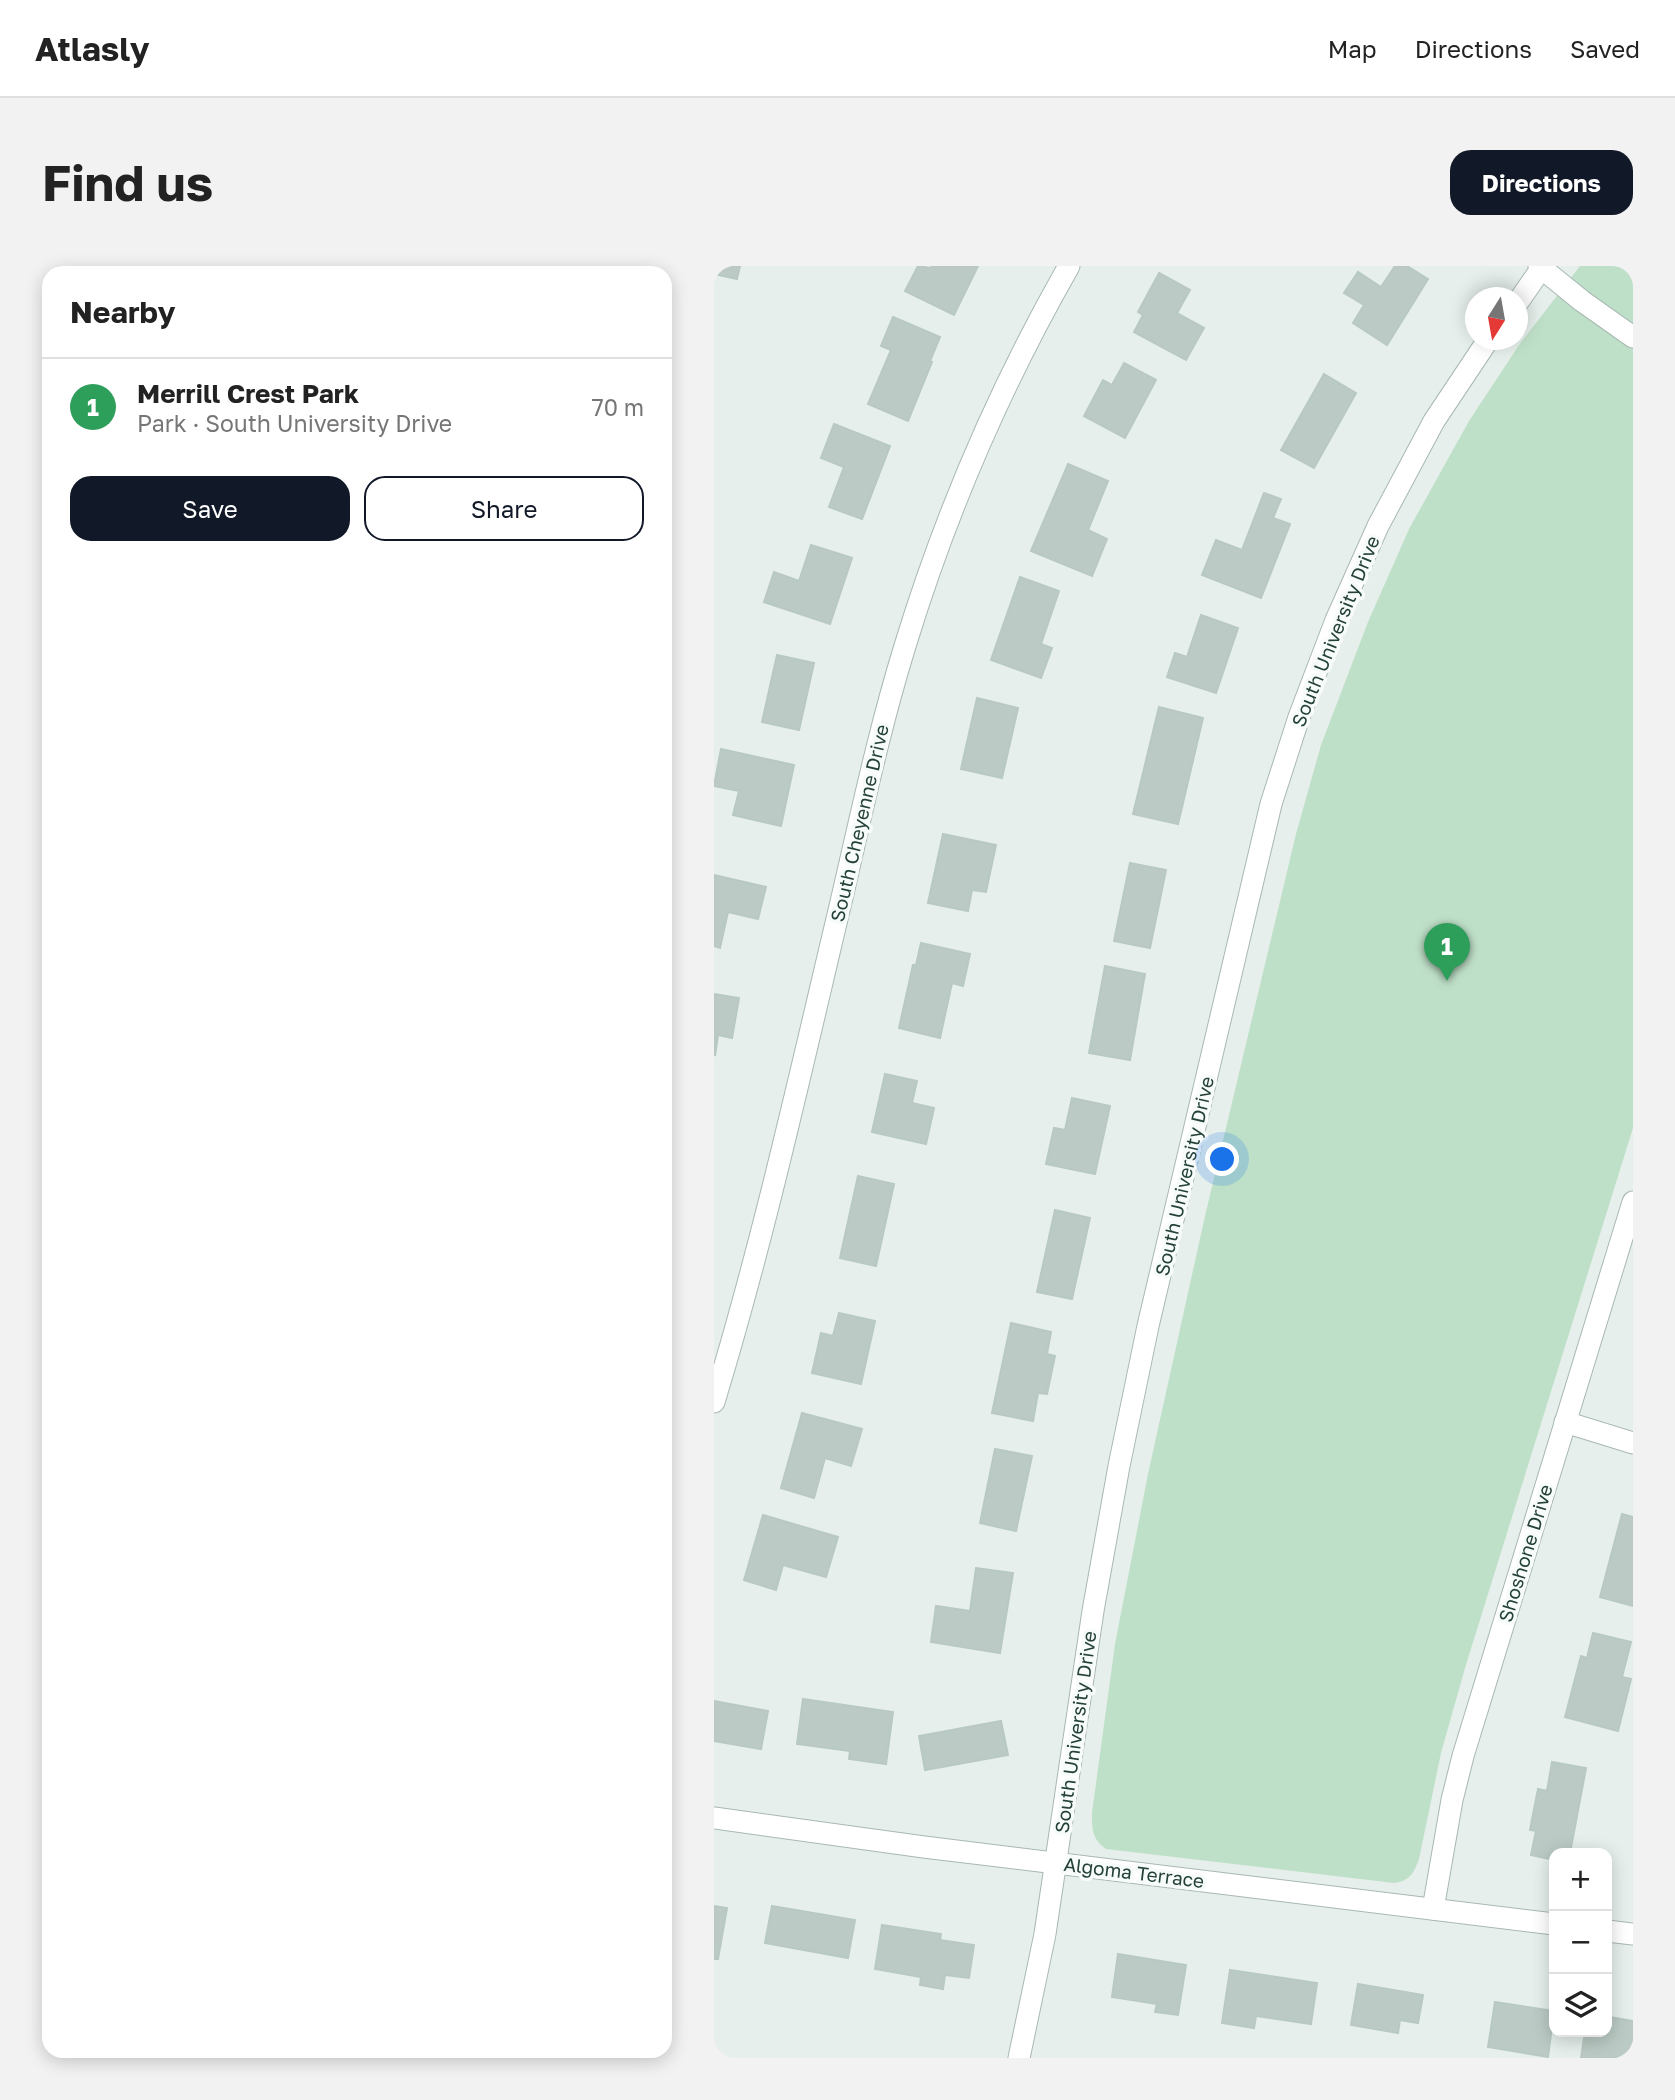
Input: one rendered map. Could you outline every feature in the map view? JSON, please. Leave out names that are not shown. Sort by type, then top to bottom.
[{"type":"street","name":"South Cheyenne Drive","points":[[714,1402],[743,1307],[775,1182],[883,720],[906,643],[970,467],[1014,369],[1069,266]]},
{"type":"street","points":[[1527,287],[1541,267],[1582,301],[1633,337]]},
{"type":"street","name":"South University Drive","points":[[1019,2058],[1045,1934],[1093,1611],[1119,1466],[1148,1326],[1271,804],[1299,717],[1336,620],[1378,526],[1434,421],[1481,350]]},
{"type":"street","name":"Shoshone Drive","points":[[1433,1909],[1452,1800],[1463,1756],[1633,1202]]},
{"type":"street","points":[[1565,1422],[1633,1443]]},
{"type":"street","name":"Algoma Terrace","points":[[714,1818],[1549,1923]]},
{"type":"street","points":[[1612,1932],[1633,1934]]},
{"type":"green space","points":[[1580,266],[1633,266],[1633,1128],[1465,1668],[1441,1753],[1419,1859],[1411,1876],[1394,1883],[1106,1849],[1094,1833],[1092,1813],[1115,1644],[1148,1474],[1205,1216],[1296,834],[1321,745],[1368,622],[1409,529],[1469,421],[1516,350],[1528,350],[1528,333]]},
{"type":"building","points":[[714,266],[740,266],[737,279],[714,274]]},
{"type":"building","points":[[918,266],[978,266],[954,315],[905,291]]},
{"type":"building","points":[[1395,266],[1407,266],[1428,279],[1387,345],[1353,323],[1364,305],[1344,293],[1358,272],[1381,287]]},
{"type":"building","points":[[1159,273],[1190,290],[1177,313],[1204,328],[1186,360],[1134,332],[1143,315],[1138,312]]},
{"type":"building","points":[[893,317],[940,337],[908,421],[868,404],[891,350],[881,346]]},
{"type":"building","points":[[1124,363],[1156,380],[1125,438],[1084,416],[1103,380],[1112,385]]},
{"type":"building","points":[[1324,374],[1356,393],[1314,468],[1281,450]]},
{"type":"building","points":[[834,424],[890,446],[862,519],[829,507],[844,467],[821,458]]},
{"type":"building","points":[[1068,464],[1108,481],[1088,530],[1107,539],[1092,576],[1031,551]]},
{"type":"building","points":[[1264,493],[1281,499],[1273,518],[1290,524],[1261,598],[1202,575],[1216,540],[1242,550]]},
{"type":"building","points":[[811,545],[852,558],[830,624],[764,602],[774,572],[799,581]]},
{"type":"building","points":[[1020,577],[1059,591],[1041,644],[1052,648],[1041,678],[991,660]]},
{"type":"building","points":[[1201,615],[1238,628],[1216,693],[1167,677],[1175,653],[1187,657]]},
{"type":"building","points":[[777,655],[814,663],[799,730],[762,722]]},
{"type":"building","points":[[977,698],[1018,708],[1002,778],[961,769]]},
{"type":"building","points":[[1159,707],[1203,718],[1178,824],[1133,814]]},
{"type":"building","points":[[721,749],[794,765],[781,826],[733,815],[739,791],[714,786]]},
{"type":"building","points":[[943,834],[996,845],[986,892],[972,890],[968,911],[928,903]]},
{"type":"building","points":[[1130,863],[1166,870],[1150,948],[1114,941]]},
{"type":"building","points":[[714,875],[766,887],[758,919],[728,912],[720,948],[714,946]]},
{"type":"building","points":[[921,943],[970,954],[963,986],[952,983],[940,1038],[899,1028],[913,965],[916,965]]},
{"type":"building","points":[[1105,966],[1145,974],[1130,1060],[1089,1053]]},
{"type":"building","points":[[714,994],[739,998],[732,1038],[718,1035],[715,1056]]},
{"type":"building","points":[[885,1074],[917,1081],[912,1103],[934,1108],[926,1144],[872,1132]]},
{"type":"building","points":[[1072,1098],[1110,1106],[1095,1174],[1046,1164],[1054,1128],[1065,1130]]},
{"type":"building","points":[[858,1176],[894,1184],[876,1266],[840,1258]]},
{"type":"building","points":[[1055,1210],[1090,1218],[1072,1299],[1037,1292]]},
{"type":"building","points":[[839,1313],[875,1321],[861,1384],[812,1373],[821,1333],[833,1336]]},
{"type":"building","points":[[1011,1323],[1051,1332],[1047,1354],[1055,1356],[1047,1394],[1038,1393],[1033,1421],[992,1413]]},
{"type":"building","points":[[802,1413],[862,1429],[851,1466],[825,1458],[814,1498],[781,1488]]},
{"type":"building","points":[[995,1449],[1032,1456],[1016,1531],[980,1523]]},
{"type":"building","points":[[1622,1514],[1633,1517],[1633,1606],[1600,1597]]},
{"type":"building","points":[[763,1515],[838,1537],[826,1577],[783,1565],[776,1590],[744,1580]]},
{"type":"building","points":[[976,1568],[1013,1573],[1000,1653],[931,1642],[936,1606],[970,1611]]},
{"type":"building","points":[[1593,1633],[1631,1642],[1622,1677],[1631,1679],[1618,1731],[1565,1717],[1581,1656],[1587,1658]]},
{"type":"building","points":[[803,1699],[893,1712],[886,1764],[849,1759],[850,1751],[797,1744]]},
{"type":"building","points":[[714,1701],[768,1711],[761,1749],[714,1741]]},
{"type":"building","points":[[1001,1721],[1008,1755],[925,1770],[919,1736]]},
{"type":"building","points":[[1552,1762],[1586,1768],[1571,1848],[1549,1848],[1549,1859],[1531,1855],[1536,1831],[1530,1830],[1538,1789],[1547,1791]]},
{"type":"building","points":[[714,1906],[727,1908],[718,1959],[714,1959]]},
{"type":"building","points":[[772,1906],[855,1920],[848,1958],[765,1943]]},
{"type":"building","points":[[882,1925],[941,1934],[940,1940],[974,1945],[969,1978],[945,1975],[943,1989],[920,1985],[921,1977],[875,1969]]},
{"type":"building","points":[[1118,1954],[1186,1965],[1178,2015],[1155,2012],[1157,2004],[1112,1997]]},
{"type":"building","points":[[1230,1970],[1317,1983],[1311,2024],[1256,2016],[1254,2028],[1222,2023]]},
{"type":"building","points":[[1358,1984],[1423,1995],[1418,2023],[1400,2020],[1398,2033],[1351,2025]]},
{"type":"building","points":[[1495,2002],[1549,2010],[1551,2037],[1548,2057],[1488,2047]]},
{"type":"building","points":[[1612,2017],[1633,2021],[1633,2058],[1581,2058],[1584,2037],[1612,2037]]},
{"type":"place","name":"Merrill Crest Park","points":[[1447,981]]}]
